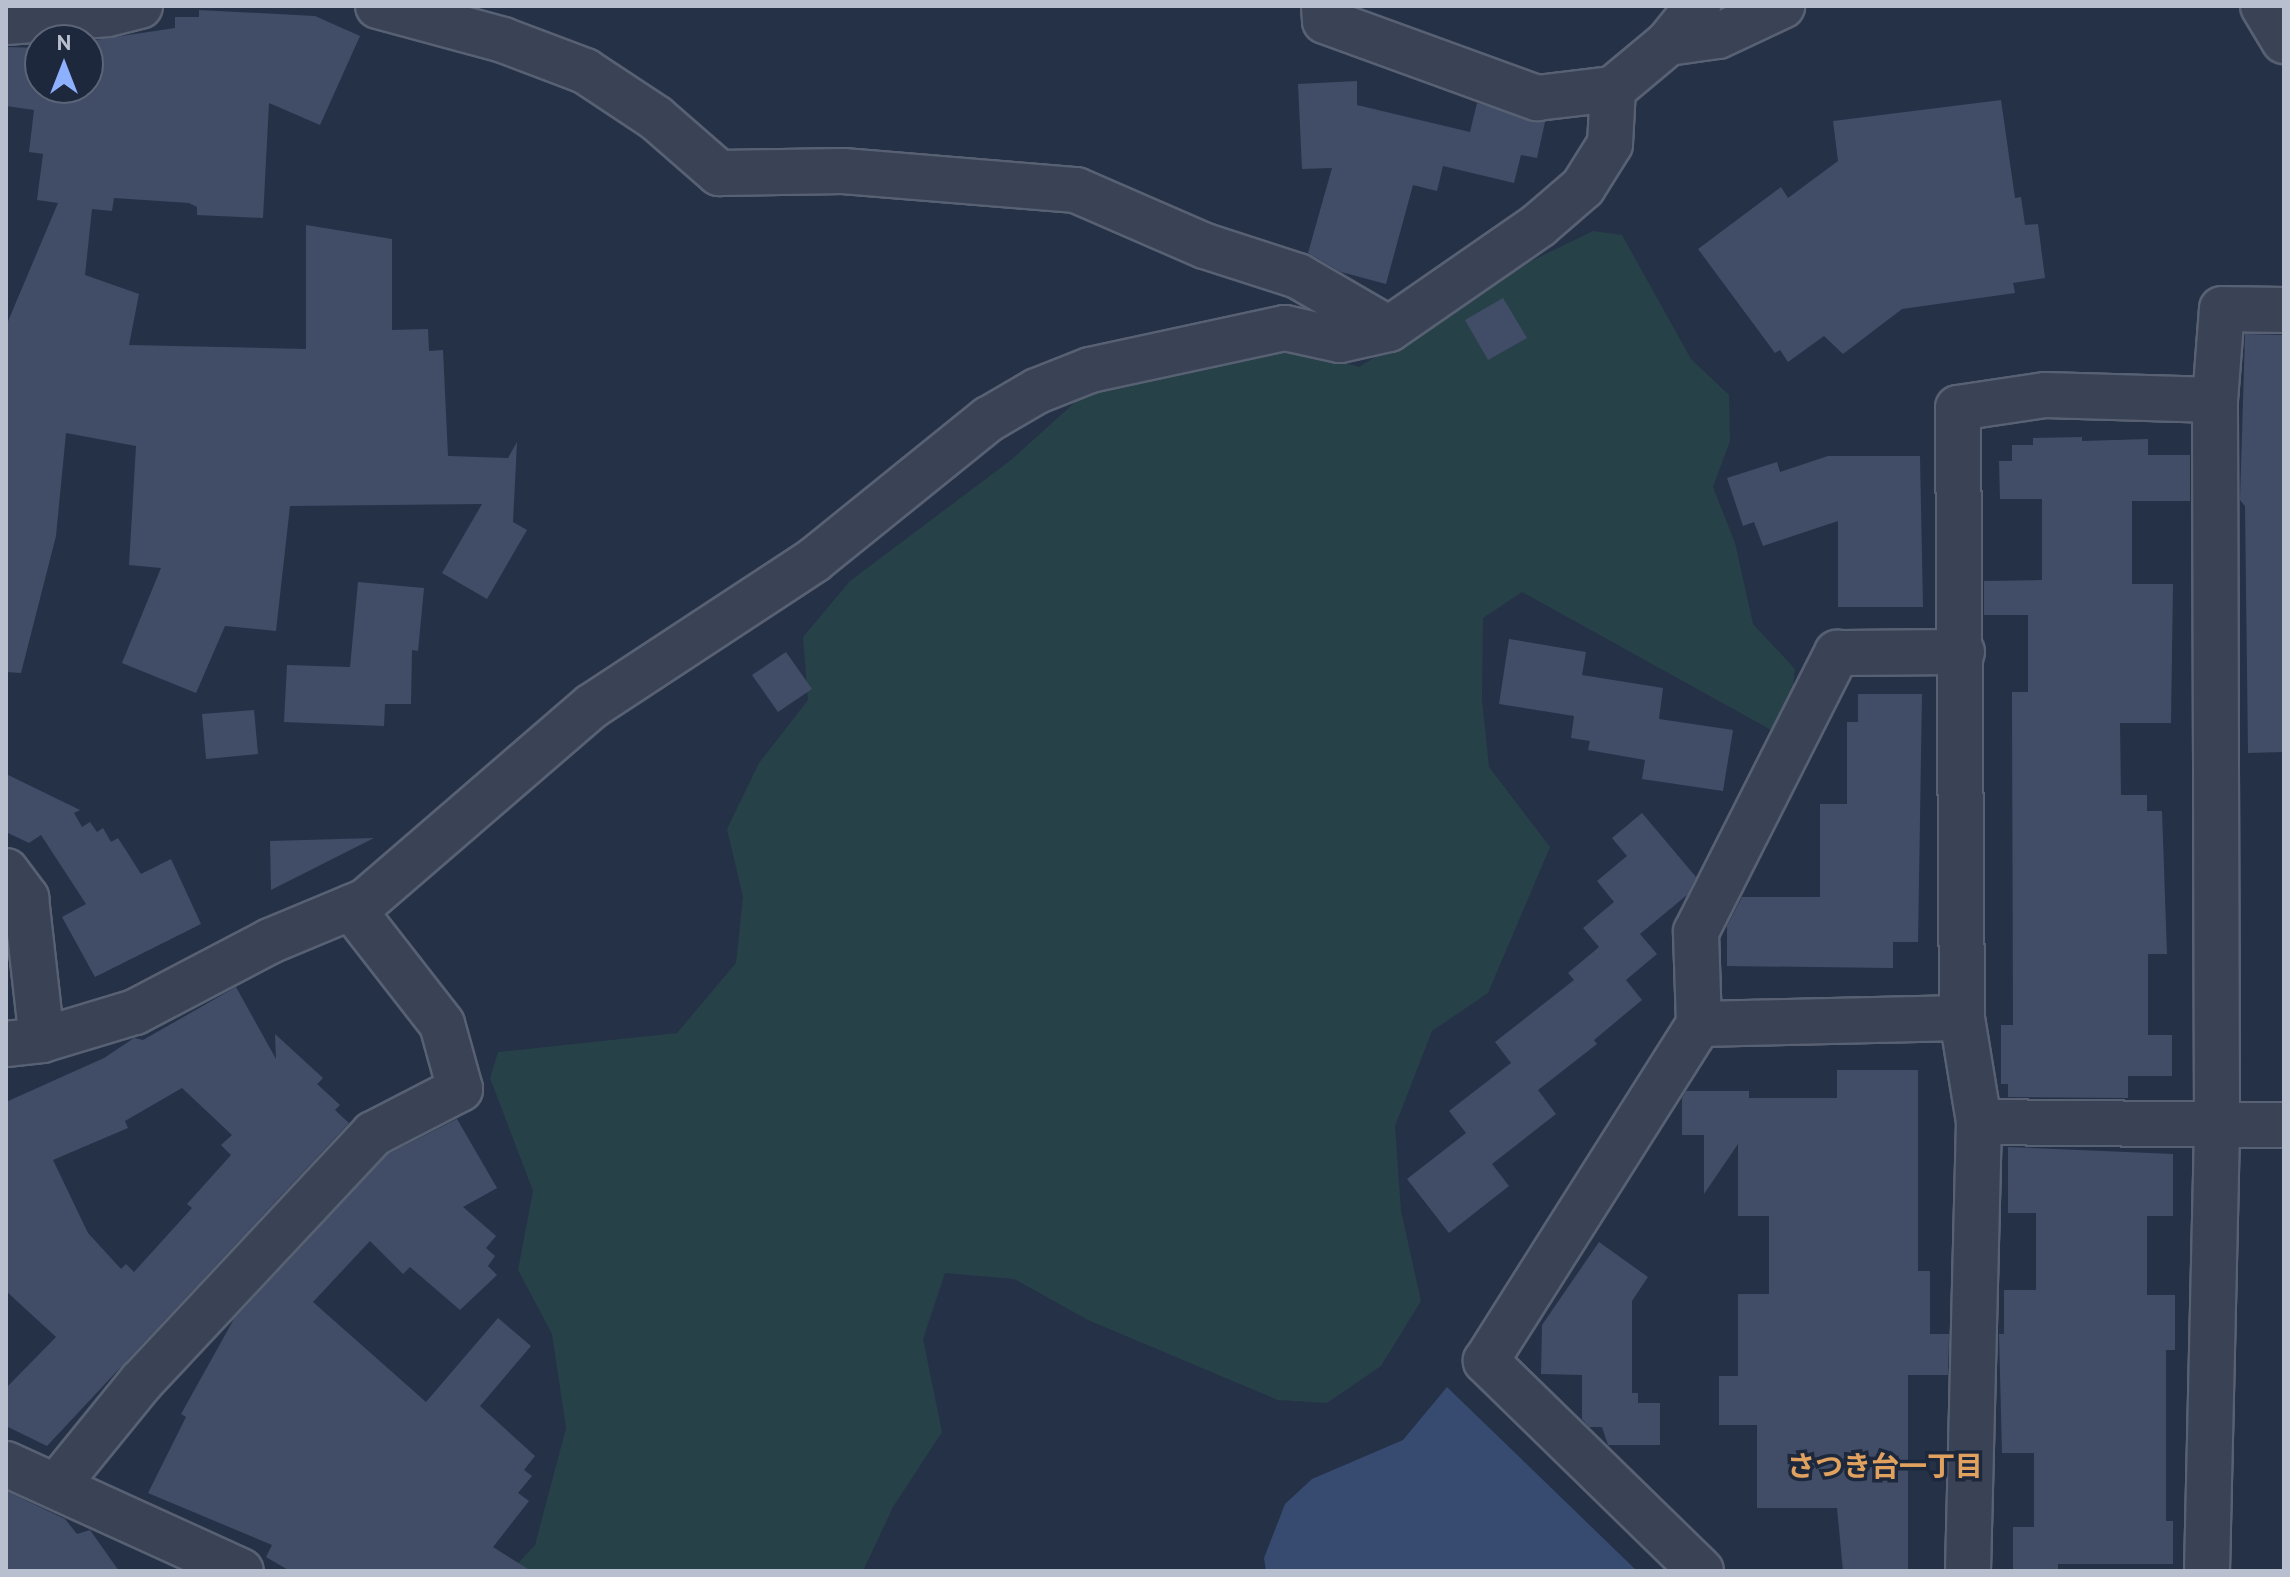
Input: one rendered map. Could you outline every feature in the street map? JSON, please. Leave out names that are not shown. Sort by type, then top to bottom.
[{"type":"street","points":[[6,22],[108,14],[140,6]]},
{"type":"street","points":[[378,6],[503,40],[585,71],[656,118],[719,173],[843,171],[1076,190],[1205,246],[1298,276],[1389,329]]},
{"type":"street","points":[[1324,6],[1325,21],[1537,98],[1613,89],[1668,43],[1698,6]]},
{"type":"street","points":[[1668,43],[1718,36],[1782,6]]},
{"type":"street","points":[[2263,6],[2284,41]]},
{"type":"street","points":[[6,871],[26,898],[24,1042],[135,1012],[270,941],[366,901],[592,706],[814,560],[989,419],[1037,391],[1090,370],[1285,328],[1340,340],[1389,329],[1539,225],[1583,187],[1610,144],[1613,89]]},
{"type":"street","points":[[2207,1571],[2217,1125],[2215,400],[2222,309],[2284,310]]},
{"type":"street","points":[[1968,1571],[1979,1122],[1962,1018],[1958,408],[2045,395],[2215,400]]},
{"type":"street","points":[[1701,1571],[1486,1361],[1699,1024],[1696,932],[1837,653],[1962,652]]},
{"type":"street","points":[[58,1484],[141,1382],[373,1134],[460,1089],[442,1024],[351,907]]},
{"type":"street","points":[[1699,1024],[1962,1018]]},
{"type":"street","points":[[1979,1122],[2284,1125]]},
{"type":"street","points":[[9,1470],[58,1484],[241,1571]]},
{"type":"green space","points":[[1593,231],[1622,235],[1691,359],[1729,395],[1730,441],[1713,487],[1735,543],[1753,624],[1795,669],[1791,702],[1773,731],[1522,592],[1483,618],[1482,700],[1489,767],[1550,847],[1488,993],[1432,1031],[1395,1126],[1401,1211],[1421,1301],[1381,1366],[1327,1403],[1278,1400],[1088,1320],[1014,1279],[945,1273],[923,1339],[942,1432],[893,1507],[863,1571],[511,1571],[535,1545],[566,1428],[552,1334],[518,1270],[533,1191],[490,1078],[498,1052],[677,1033],[736,963],[743,897],[727,829],[759,763],[808,700],[803,637],[850,581],[1011,460],[1083,395],[1295,348],[1359,367],[1519,267]]},
{"type":"water","points":[[1447,1387],[1637,1571],[1266,1571],[1264,1558],[1285,1504],[1312,1479],[1403,1440]]},
{"type":"building","points":[[199,10],[315,16],[360,36],[320,125],[269,103],[263,218],[197,215],[197,207],[189,203],[114,198],[112,211],[92,209],[85,275],[139,294],[129,345],[306,349],[306,225],[392,239],[392,330],[428,329],[429,351],[443,350],[448,456],[508,458],[517,442],[513,522],[527,530],[487,599],[442,573],[482,504],[290,506],[276,631],[225,626],[196,693],[122,663],[161,568],[129,565],[136,446],[66,433],[56,536],[21,673],[6,672],[6,326],[58,203],[37,200],[43,154],[29,152],[34,110],[6,106],[6,47],[24,48],[24,104],[104,104],[104,39],[175,28],[175,17],[199,17]]},
{"type":"building","points":[[1357,81],[1357,105],[1470,132],[1477,103],[1545,122],[1537,158],[1521,155],[1514,183],[1443,166],[1437,191],[1413,185],[1386,284],[1341,272],[1308,253],[1332,168],[1302,169],[1298,84]]},
{"type":"building","points":[[2001,100],[2015,198],[2021,197],[2025,225],[2038,224],[2045,278],[2013,283],[2015,293],[1902,309],[1843,354],[1824,336],[1788,362],[1780,350],[1775,353],[1698,249],[1781,187],[1788,198],[1838,161],[1833,121]]},
{"type":"building","points":[[1503,298],[1527,338],[1488,360],[1465,320]]},
{"type":"building","points":[[2245,334],[2284,335],[2284,752],[2248,753],[2245,506],[2240,500]]},
{"type":"building","points":[[2082,437],[2082,441],[2148,439],[2148,455],[2190,455],[2190,501],[2132,501],[2132,584],[2173,584],[2171,723],[2120,723],[2121,795],[2147,795],[2147,811],[2162,811],[2167,954],[2148,954],[2148,1035],[2172,1035],[2172,1076],[2128,1076],[2128,1098],[2008,1097],[2008,1084],[2001,1084],[2001,1025],[2013,1025],[2012,692],[2028,692],[2028,615],[1984,615],[1984,581],[2042,580],[2042,499],[2000,499],[1999,461],[2012,461],[2012,445],[2033,445],[2033,438]]},
{"type":"building","points":[[1828,456],[1920,456],[1923,607],[1838,607],[1838,521],[1763,546],[1754,522],[1743,526],[1727,478],[1777,462],[1780,472]]},
{"type":"building","points":[[358,582],[424,588],[418,651],[412,650],[411,704],[385,704],[384,726],[284,722],[287,665],[350,667]]},
{"type":"building","points":[[1509,639],[1586,652],[1582,675],[1663,688],[1659,719],[1733,730],[1723,791],[1642,779],[1645,760],[1588,750],[1590,741],[1571,738],[1574,716],[1499,704]]},
{"type":"building","points":[[786,652],[812,689],[778,712],[752,675]]},
{"type":"building","points":[[1858,694],[1922,694],[1918,942],[1893,942],[1893,968],[1727,966],[1727,926],[1742,897],[1820,897],[1820,804],[1847,804],[1847,722],[1858,722]]},
{"type":"building","points":[[254,710],[258,754],[206,759],[202,714]]},
{"type":"building","points":[[6,774],[80,810],[74,813],[82,827],[90,822],[97,832],[103,828],[111,842],[118,838],[141,874],[171,859],[201,924],[95,977],[62,917],[86,904],[41,835],[29,843],[6,832]]},
{"type":"building","points":[[1642,813],[1696,877],[1687,895],[1640,934],[1657,954],[1626,980],[1642,1000],[1594,1040],[1597,1044],[1538,1090],[1556,1114],[1492,1164],[1509,1186],[1449,1233],[1407,1179],[1466,1133],[1449,1111],[1511,1063],[1495,1042],[1574,980],[1568,973],[1599,947],[1583,928],[1614,902],[1597,881],[1627,856],[1612,838]]},
{"type":"building","points":[[374,838],[271,890],[270,841]]},
{"type":"building","points":[[236,987],[276,1059],[275,1034],[323,1078],[317,1084],[340,1105],[335,1110],[349,1123],[47,1446],[6,1426],[6,1388],[56,1337],[6,1291],[6,1102],[104,1058],[134,1038],[143,1040]],"holes":[[[182,1088],[232,1135],[221,1145],[231,1155],[187,1204],[192,1208],[134,1272],[126,1264],[121,1269],[88,1233],[53,1160],[128,1128],[125,1121]]]},
{"type":"building","points":[[1837,1070],[1918,1070],[1918,1271],[1930,1271],[1930,1334],[1949,1334],[1948,1375],[1908,1375],[1908,1571],[1843,1571],[1837,1508],[1757,1508],[1757,1425],[1719,1425],[1719,1376],[1738,1376],[1738,1294],[1769,1294],[1769,1216],[1738,1216],[1738,1144],[1704,1194],[1704,1135],[1682,1135],[1682,1098],[1686,1091],[1749,1091],[1749,1098],[1837,1098]]},
{"type":"building","points":[[457,1119],[497,1188],[463,1207],[496,1236],[486,1248],[495,1256],[488,1266],[497,1275],[460,1310],[410,1267],[403,1274],[370,1241],[313,1302],[426,1402],[498,1318],[531,1346],[480,1406],[535,1456],[524,1470],[532,1476],[518,1493],[529,1501],[493,1547],[531,1571],[290,1571],[266,1557],[272,1545],[148,1493],[186,1417],[181,1414],[234,1319],[388,1154]]},
{"type":"building","points":[[2008,1147],[2173,1154],[2173,1216],[2147,1216],[2147,1295],[2175,1295],[2175,1350],[2166,1350],[2166,1521],[2173,1521],[2173,1564],[2058,1564],[2058,1571],[2013,1571],[2013,1527],[2034,1527],[2034,1453],[2002,1453],[1999,1334],[2004,1334],[2004,1290],[2036,1290],[2036,1213],[2008,1213]]},
{"type":"building","points":[[1599,1242],[1648,1277],[1632,1301],[1632,1393],[1638,1393],[1638,1403],[1660,1403],[1660,1445],[1608,1445],[1602,1427],[1589,1427],[1582,1419],[1582,1375],[1541,1374],[1542,1325]]},
{"type":"building","points":[[6,1491],[65,1519],[77,1534],[90,1530],[119,1571],[6,1571]]},
{"type":"district","name":"さつき台一丁目","points":[[1885,1466]]}]
